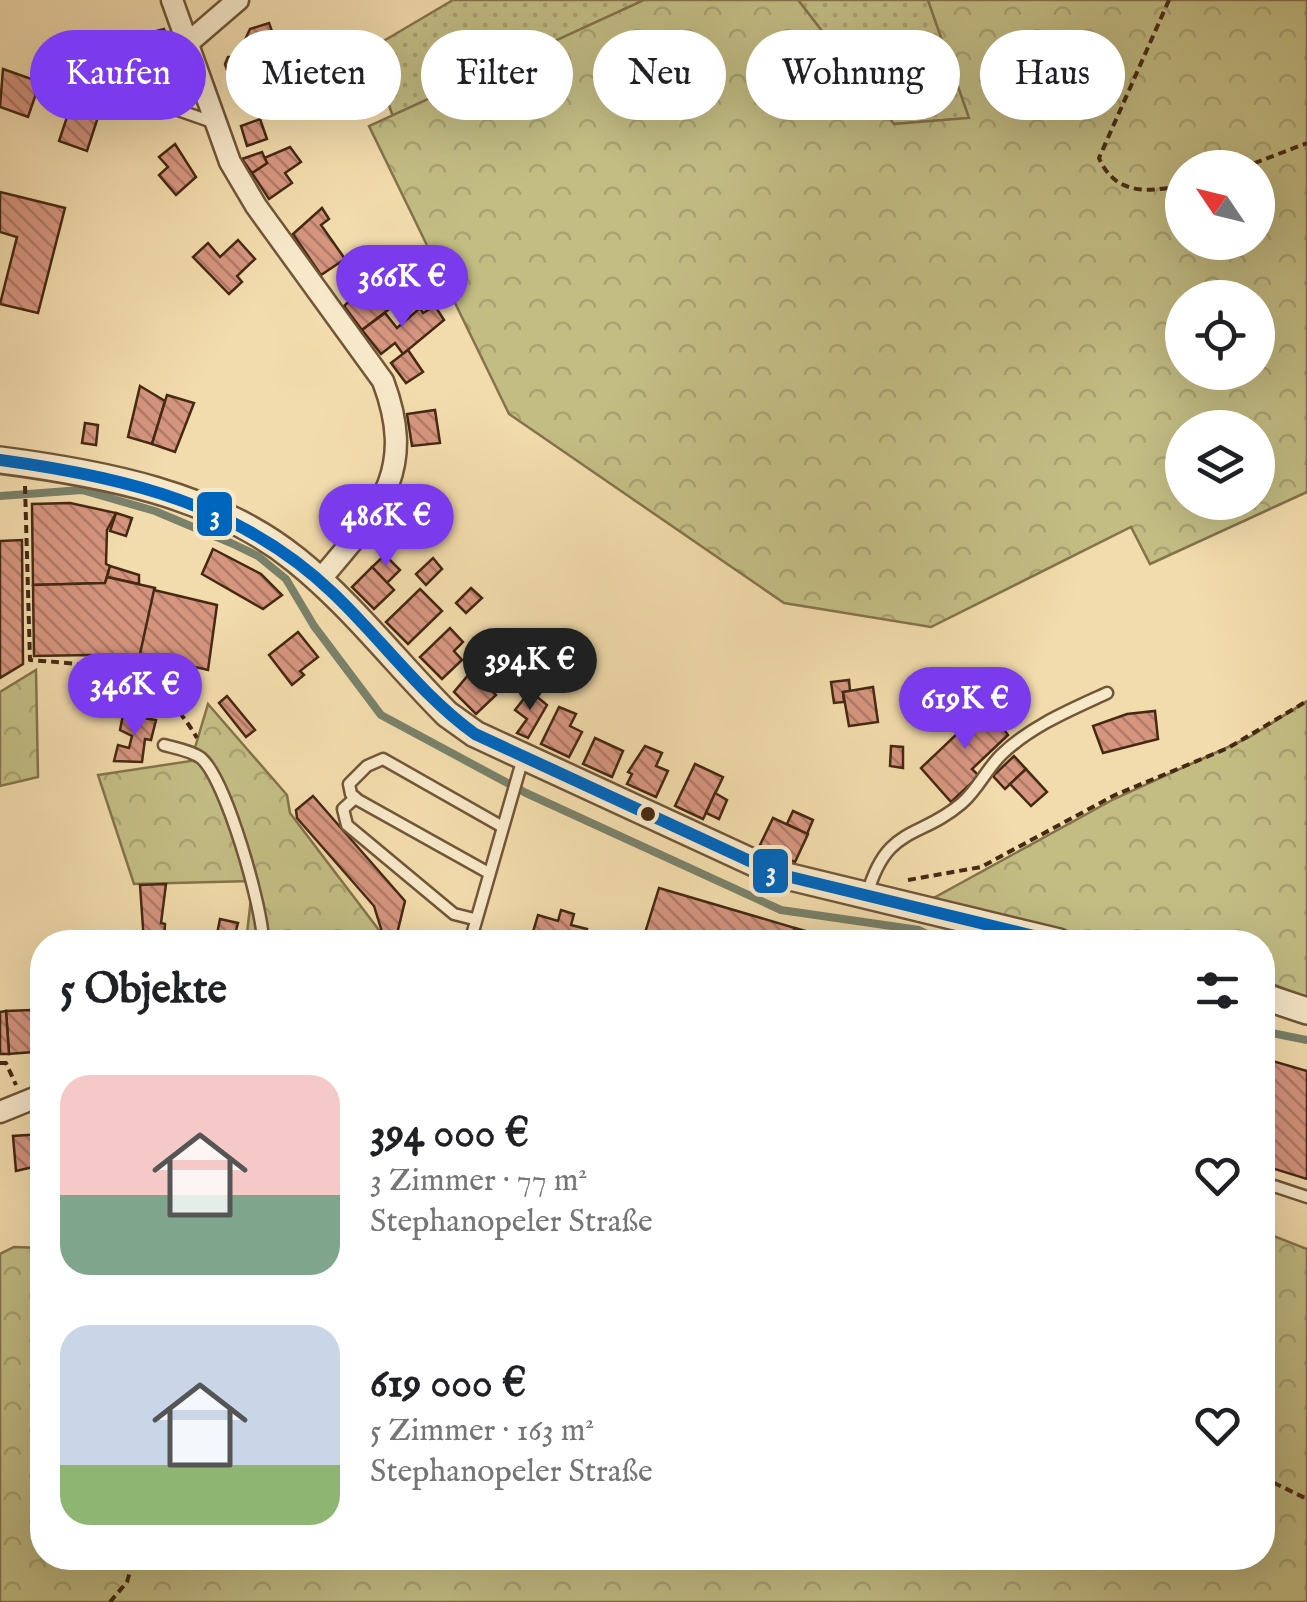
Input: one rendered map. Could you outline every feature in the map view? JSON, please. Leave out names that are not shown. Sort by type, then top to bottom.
[{"type":"street","points":[[172,0],[183,30]]},
{"type":"street","points":[[203,30],[238,0]]},
{"type":"street","points":[[206,94],[230,162],[256,206],[383,380],[398,428],[397,465],[372,514],[319,581]]},
{"type":"street","points":[[0,460],[92,472],[202,509],[276,545],[319,581],[447,714],[520,766],[778,874],[1008,930]]},
{"type":"street","points":[[1275,1000],[1307,1011]]},
{"type":"street","points":[[0,1112],[30,1099]]},
{"type":"lane","points":[[206,120],[216,123]]},
{"type":"lane","points":[[877,899],[874,871],[905,833],[957,807],[1020,740],[1107,693]]},
{"type":"lane","points":[[164,744],[200,758],[213,774],[253,881],[262,930]]},
{"type":"lane","points":[[487,872],[355,798],[350,784],[367,766],[383,760],[501,826]]},
{"type":"lane","points":[[472,930],[520,766]]},
{"type":"lane","points":[[355,798],[343,809],[347,825],[454,914],[474,919]]},
{"type":"lane","points":[[1275,1186],[1307,1197]]},
{"type":"path","points":[[1165,190],[1132,189],[1106,174],[1099,158],[1169,0]]},
{"type":"path","points":[[1275,155],[1307,143]]},
{"type":"path","points":[[28,462],[30,660],[101,667],[140,676],[182,710],[213,774]]},
{"type":"path","points":[[877,899],[896,882],[980,866],[1114,795],[1228,748],[1307,701]]},
{"type":"path","points":[[0,1063],[6,1063],[30,1094]]},
{"type":"path","points":[[1275,1483],[1307,1499]]},
{"type":"path","points":[[110,1602],[127,1582],[130,1570]]},
{"type":"green space","points":[[453,0],[644,0],[573,33],[573,30],[421,30],[421,104],[401,113],[401,31]]},
{"type":"green space","points":[[644,0],[798,0],[821,30],[746,30],[746,120],[891,120],[894,124],[969,118],[960,92],[960,30],[938,30],[928,0],[1307,0],[1307,492],[1275,507],[1275,410],[1165,410],[1165,520],[1246,520],[1150,564],[1131,527],[931,627],[784,603],[509,414],[369,126],[382,120],[401,120],[401,111],[421,102],[421,120],[573,120],[573,33]]},
{"type":"green space","points":[[798,0],[928,0],[939,30],[821,30]]},
{"type":"green space","points":[[960,90],[970,118],[960,119]]},
{"type":"green space","points":[[890,120],[944,120],[893,124]]},
{"type":"green space","points":[[36,670],[38,777],[0,786],[0,692]]},
{"type":"green space","points":[[1307,701],[1307,998],[1275,985],[1275,930],[1056,930],[930,900],[1114,799],[1248,738]]},
{"type":"green space","points":[[208,704],[287,795],[290,813],[379,930],[247,930],[253,881],[134,884],[98,775],[191,761]]},
{"type":"green space","points":[[1275,1237],[1307,1249],[1307,1602],[0,1602],[0,1254],[14,1247],[30,1248],[30,1570],[1275,1570]]},
{"type":"building","points":[[269,23],[272,30],[250,30]]},
{"type":"building","points":[[3,69],[30,78],[28,117],[0,107]]},
{"type":"building","points":[[66,120],[97,120],[87,151],[59,141]]},
{"type":"building","points":[[260,120],[267,139],[247,146],[241,126]]},
{"type":"building","points":[[175,144],[196,177],[176,195],[159,175],[168,167],[159,157]]},
{"type":"building","points":[[290,147],[301,162],[285,173],[292,183],[269,199],[252,173],[267,163],[264,158]]},
{"type":"building","points":[[262,152],[267,163],[252,173],[242,159]]},
{"type":"building","points":[[0,192],[65,208],[38,313],[0,304],[17,237],[0,232]]},
{"type":"building","points":[[322,208],[329,219],[321,225],[345,259],[321,275],[293,234]]},
{"type":"building","points":[[238,240],[255,259],[237,276],[242,282],[229,294],[193,257],[208,243],[220,257]]},
{"type":"building","points":[[375,275],[385,288],[373,297],[388,310],[362,330],[344,306]]},
{"type":"building","points":[[435,306],[444,320],[403,354],[395,343],[381,354],[362,330],[385,313],[397,328],[420,308],[423,313]]},
{"type":"building","points":[[408,350],[423,372],[406,383],[391,363]]},
{"type":"building","points":[[140,386],[165,401],[152,444],[128,437]]},
{"type":"building","points":[[167,395],[194,403],[175,452],[152,444]]},
{"type":"building","points":[[435,410],[440,443],[412,446],[407,414]]},
{"type":"building","points":[[85,423],[98,425],[96,445],[82,443]]},
{"type":"building","points":[[70,503],[116,513],[107,530],[106,564],[110,566],[105,583],[33,585],[32,504]]},
{"type":"building","points":[[389,507],[408,526],[388,547],[373,532]]},
{"type":"building","points":[[116,513],[132,518],[126,536],[110,531]]},
{"type":"building","points":[[22,540],[23,664],[0,678],[0,541]]},
{"type":"building","points":[[213,549],[261,574],[282,595],[263,609],[202,574]]},
{"type":"building","points":[[385,555],[400,570],[387,583],[372,567]]},
{"type":"building","points":[[433,558],[442,569],[426,585],[416,574]]},
{"type":"building","points":[[110,566],[139,575],[139,584],[107,577]]},
{"type":"building","points":[[372,567],[394,590],[374,609],[352,587]]},
{"type":"building","points":[[107,577],[155,588],[138,666],[90,655],[34,656],[33,585],[105,583]]},
{"type":"building","points":[[471,588],[482,598],[466,613],[456,603]]},
{"type":"building","points":[[420,589],[442,611],[408,644],[386,622]]},
{"type":"building","points":[[154,590],[217,605],[208,670],[140,654]]},
{"type":"building","points":[[450,628],[463,642],[454,651],[462,660],[442,679],[420,657]]},
{"type":"building","points":[[298,632],[318,657],[300,671],[304,675],[292,685],[269,655]]},
{"type":"building","points":[[488,639],[512,664],[488,687],[496,695],[476,714],[454,692],[479,662],[472,655]]},
{"type":"building","points":[[849,680],[850,691],[843,692],[844,702],[834,703],[831,682]]},
{"type":"building","points":[[873,687],[878,722],[849,726],[843,692]]},
{"type":"building","points":[[530,691],[547,705],[528,738],[517,733],[527,719],[515,710]]},
{"type":"building","points":[[227,696],[255,730],[246,737],[219,703]]},
{"type":"building","points":[[980,697],[1008,735],[972,769],[979,776],[951,802],[921,768],[957,734],[953,729],[979,705],[976,701]]},
{"type":"building","points":[[559,707],[576,714],[570,726],[582,732],[569,757],[541,744]]},
{"type":"building","points":[[1155,711],[1158,739],[1103,753],[1093,726],[1127,714]]},
{"type":"building","points":[[123,715],[156,720],[151,740],[145,739],[142,762],[114,761],[118,745],[129,748],[132,736],[120,730]]},
{"type":"building","points":[[595,738],[623,751],[612,777],[583,764]]},
{"type":"building","points":[[645,746],[662,753],[656,766],[668,771],[656,797],[627,784],[632,774],[628,772]]},
{"type":"building","points":[[891,746],[903,747],[903,768],[890,766]]},
{"type":"building","points":[[1014,756],[1026,769],[1005,789],[993,776]]},
{"type":"building","points":[[695,764],[723,777],[703,819],[675,806]]},
{"type":"building","points":[[1026,769],[1047,792],[1031,806],[1010,784]]},
{"type":"building","points":[[715,793],[727,800],[719,819],[706,813]]},
{"type":"building","points":[[313,796],[405,901],[398,930],[381,930],[374,906],[297,818],[296,810]]},
{"type":"building","points":[[793,811],[813,820],[807,834],[787,824]]},
{"type":"building","points":[[773,818],[808,834],[795,862],[760,845]]},
{"type":"building","points":[[166,884],[161,923],[165,924],[165,930],[143,930],[140,885]]},
{"type":"building","points":[[659,888],[795,928],[794,930],[646,930]]},
{"type":"building","points":[[561,910],[574,914],[571,925],[587,929],[534,930],[538,915],[558,921]]},
{"type":"building","points":[[220,919],[238,923],[236,930],[218,930]]},
{"type":"building","points":[[30,1010],[30,1052],[9,1054],[6,1011]]},
{"type":"building","points":[[6,1011],[9,1054],[0,1054],[0,1012]]},
{"type":"building","points":[[1275,1062],[1307,1071],[1307,1179],[1275,1169]]},
{"type":"building","points":[[30,1135],[30,1168],[16,1171],[13,1136]]},
{"type":"waterway","points":[[0,496],[82,490],[155,511],[231,543],[258,556],[286,579],[314,626],[381,715],[526,793],[781,910],[919,930]]},
{"type":"waterway","points":[[1275,1034],[1307,1040]]},
{"type":"transit line","name":"3","points":[[0,460],[136,486],[179,500],[260,537],[334,594],[419,685],[475,734],[778,874],[1009,930]]}]
